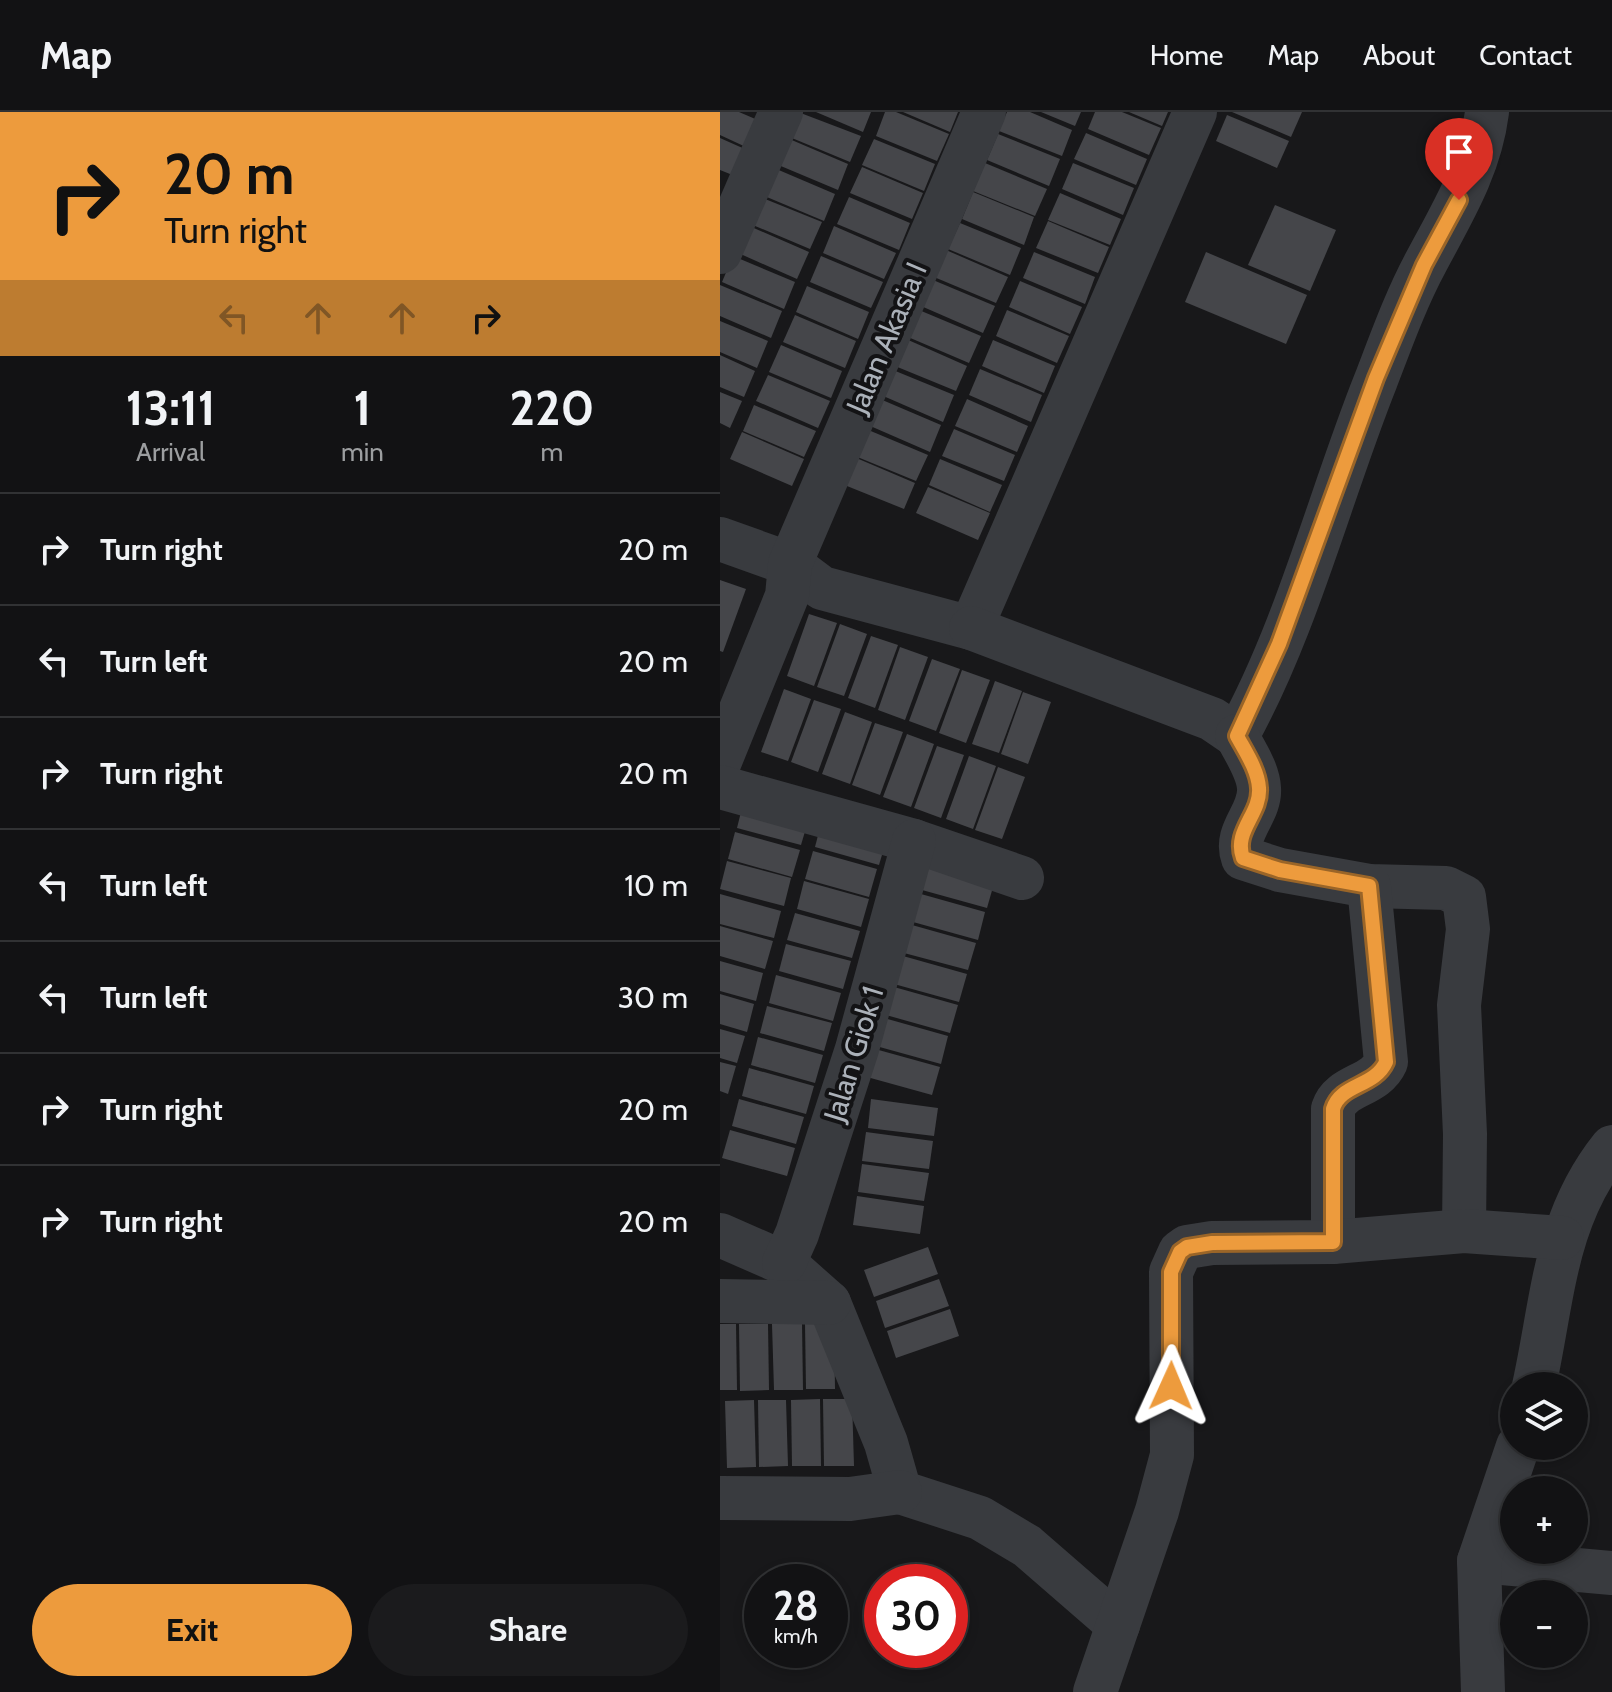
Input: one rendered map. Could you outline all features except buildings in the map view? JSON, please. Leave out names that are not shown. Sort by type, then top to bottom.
[{"type":"street","points":[[720,252],[781,112]]},
{"type":"street","name":"Jalan Akasia I","points":[[720,761],[800,583],[984,112]]},
{"type":"street","points":[[971,628],[1195,112]]},
{"type":"street","points":[[1237,736],[1279,644],[1376,378],[1424,265],[1474,171],[1483,143],[1487,112]]},
{"type":"street","points":[[720,539],[800,583]]},
{"type":"street","points":[[720,571],[800,583],[971,628],[1212,719],[1237,736],[1259,784],[1257,809],[1242,833],[1239,848],[1243,858],[1280,870],[1369,886],[1446,888],[1460,894],[1467,902],[1468,929],[1459,1005],[1465,1134],[1464,1231]]},
{"type":"street","points":[[720,787],[914,841],[1022,878]]},
{"type":"street","name":"Jalan Giok 1","points":[[784,1263],[797,1234],[857,1049],[914,841]]},
{"type":"street","points":[[1333,1242],[1335,1101],[1373,1080],[1386,1062],[1369,886]]},
{"type":"street","points":[[1537,1372],[1562,1238],[1583,1191],[1612,1147]]},
{"type":"street","points":[[1095,1692],[1172,1455],[1171,1272],[1180,1252],[1187,1247],[1212,1243],[1333,1242],[1464,1231],[1562,1238]]},
{"type":"street","points":[[720,1235],[784,1263],[829,1303],[886,1443],[900,1492]]},
{"type":"street","points":[[720,1301],[829,1303]]},
{"type":"street","points":[[1483,1692],[1479,1561],[1513,1460]]},
{"type":"street","points":[[720,1498],[850,1499],[900,1492],[980,1518],[1027,1546],[1118,1625]]},
{"type":"street","points":[[1479,1561],[1612,1573]]},
{"type":"route","points":[[1171,1386],[1171,1272],[1180,1252],[1187,1247],[1212,1243],[1333,1242],[1332,1123],[1335,1101],[1373,1080],[1386,1062],[1369,886],[1280,870],[1243,858],[1239,848],[1242,833],[1257,809],[1259,784],[1237,736],[1279,644],[1376,378],[1424,265],[1459,200]]}]
